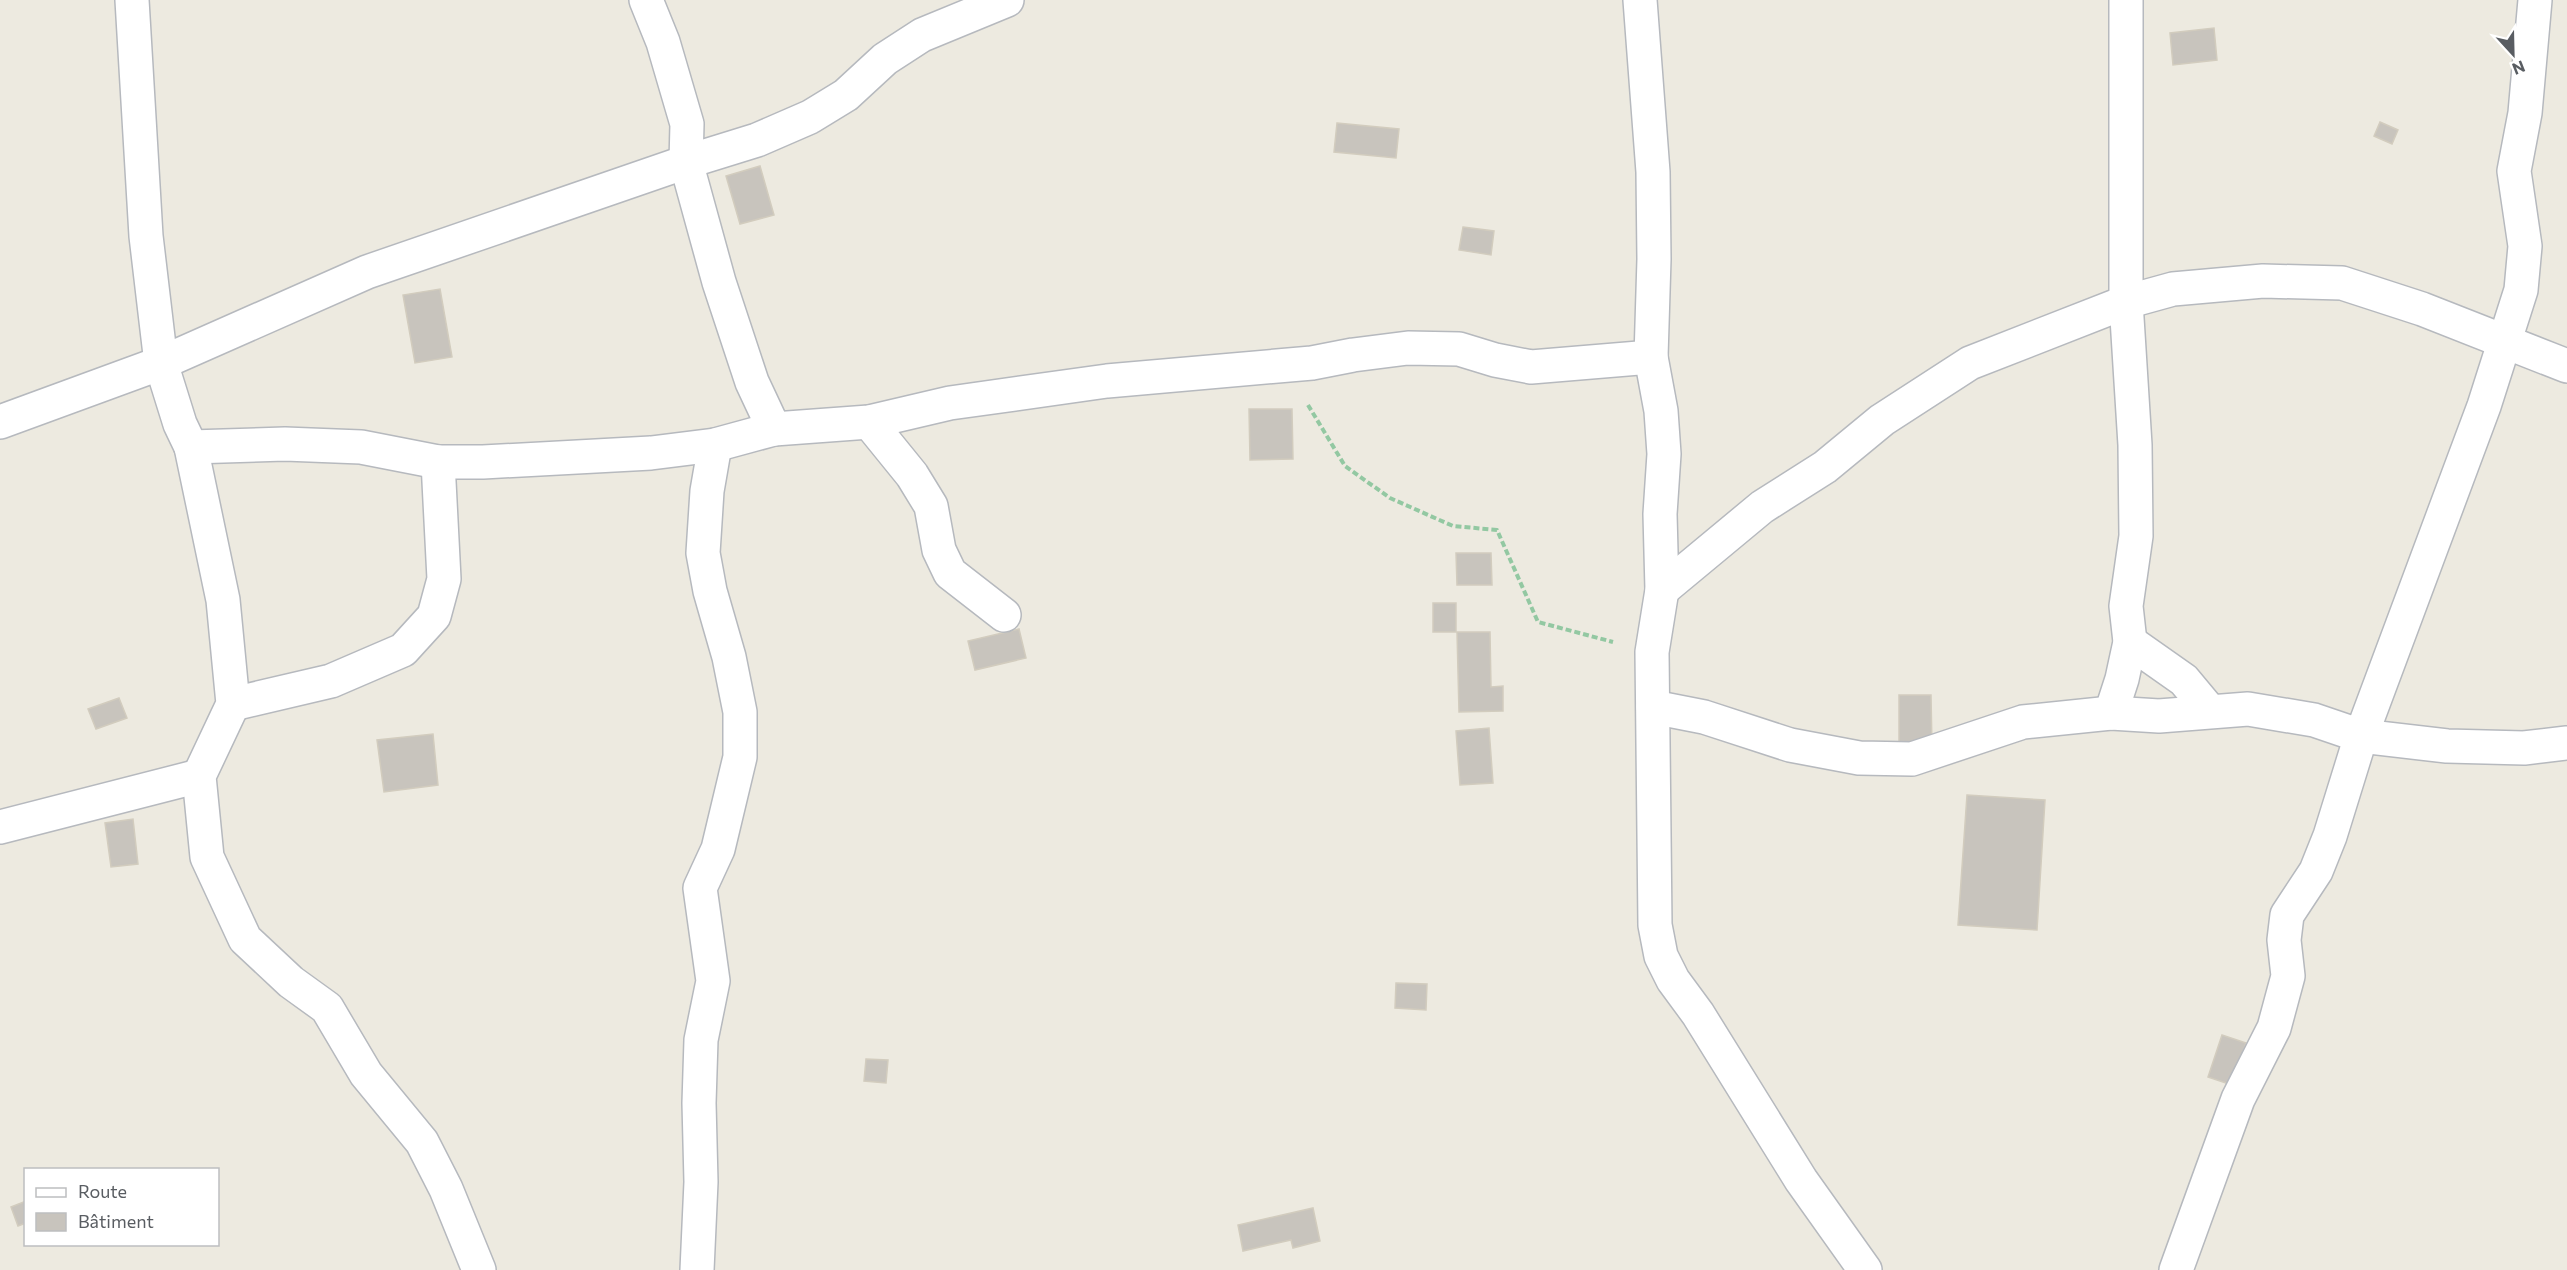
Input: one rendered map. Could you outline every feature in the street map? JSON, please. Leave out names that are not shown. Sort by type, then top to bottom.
[{"type":"street","points":[[132,0],[146,236],[161,363],[180,424],[191,447],[224,600],[233,704],[199,776],[207,857],[245,939],[291,982],[327,1008],[366,1074],[422,1142],[446,1189],[479,1270]]},
{"type":"street","points":[[646,0],[663,42],[687,124],[686,162],[719,282],[752,382],[774,429]]},
{"type":"street","points":[[0,422],[161,363],[367,272],[686,162],[757,140],[810,117],[846,95],[885,59],[922,35],[1007,0]]},
{"type":"street","points":[[1640,0],[1653,172],[1654,259],[1651,357],[1661,411],[1664,454],[1660,514],[1662,590],[1652,652],[1654,925],[1661,956],[1673,980],[1698,1014],[1801,1180],[1866,1270]]},
{"type":"street","points":[[2111,713],[2122,679],[2130,642],[2127,606],[2136,536],[2136,467],[2126,302],[2126,0]]},
{"type":"street","points":[[2176,1270],[2238,1099],[2274,1028],[2288,976],[2284,939],[2287,915],[2316,872],[2330,837],[2361,736],[2484,406],[2521,290],[2525,246],[2514,171],[2525,113],[2535,0]]},
{"type":"street","points":[[1662,590],[1762,507],[1825,467],[1882,420],[1970,363],[2126,302],[2173,289],[2263,281],[2342,283],[2422,309],[2567,366]]},
{"type":"street","points":[[191,447],[285,444],[361,447],[438,462],[483,462],[651,453],[716,445],[774,429],[869,422],[951,404],[1107,381],[1312,363],[1408,348],[1459,349],[1495,360],[1531,367],[1651,357]]},
{"type":"street","points":[[869,422],[912,475],[931,506],[939,550],[950,573],[1004,615]]},
{"type":"street","points":[[697,1270],[702,1182],[699,1103],[701,1040],[713,981],[700,888],[718,849],[740,757],[740,712],[703,553],[707,491],[716,445]]},
{"type":"street","points":[[233,704],[331,681],[403,650],[434,615],[444,579],[438,462]]},
{"type":"street","points":[[2130,642],[2184,680],[2209,710]]},
{"type":"street","points":[[1653,707],[1704,717],[1790,745],[1859,758],[1912,759],[2023,722],[2111,713],[2159,716],[2209,710],[2259,711],[2314,720],[2361,736],[2447,746],[2524,748],[2567,743]]},
{"type":"street","points":[[0,827],[199,776]]},
{"type":"path","points":[[1312,363],[1301,394],[1345,466],[1390,498],[1453,526],[1497,530],[1538,622],[1652,652]]},
{"type":"building","points":[[2214,28],[2217,60],[2173,65],[2170,33]]},
{"type":"building","points":[[2380,122],[2398,130],[2392,144],[2374,136]]},
{"type":"building","points":[[1337,123],[1399,129],[1396,158],[1334,152]]},
{"type":"building","points":[[760,166],[774,215],[740,224],[726,176]]},
{"type":"building","points":[[1463,227],[1494,231],[1491,255],[1459,250]]},
{"type":"building","points":[[440,289],[452,357],[415,363],[403,295]]},
{"type":"building","points":[[1249,409],[1292,409],[1293,459],[1250,460]]},
{"type":"building","points":[[1456,553],[1491,553],[1492,585],[1457,585]]},
{"type":"building","points":[[1433,603],[1456,603],[1456,632],[1433,632]]},
{"type":"building","points":[[1019,629],[1026,658],[975,670],[968,641]]},
{"type":"building","points":[[1457,632],[1490,632],[1491,687],[1503,686],[1503,711],[1459,712]]},
{"type":"building","points":[[1899,695],[1931,695],[1932,747],[1899,746]]},
{"type":"building","points":[[119,698],[127,718],[96,729],[88,709]]},
{"type":"building","points":[[1489,728],[1493,783],[1460,785],[1456,731]]},
{"type":"building","points":[[433,734],[438,785],[384,792],[377,740]]},
{"type":"building","points":[[1967,795],[2045,800],[2037,930],[1958,925]]},
{"type":"building","points":[[133,819],[138,864],[111,867],[105,823]]},
{"type":"building","points":[[1396,983],[1427,984],[1426,1010],[1395,1008]]},
{"type":"building","points":[[2222,1035],[2246,1043],[2232,1085],[2208,1077]]},
{"type":"building","points":[[866,1059],[888,1060],[886,1083],[864,1081]]},
{"type":"building","points":[[24,1202],[24,1224],[18,1226],[11,1207]]},
{"type":"building","points":[[1313,1208],[1320,1241],[1293,1248],[1291,1240],[1243,1251],[1238,1225]]}]
